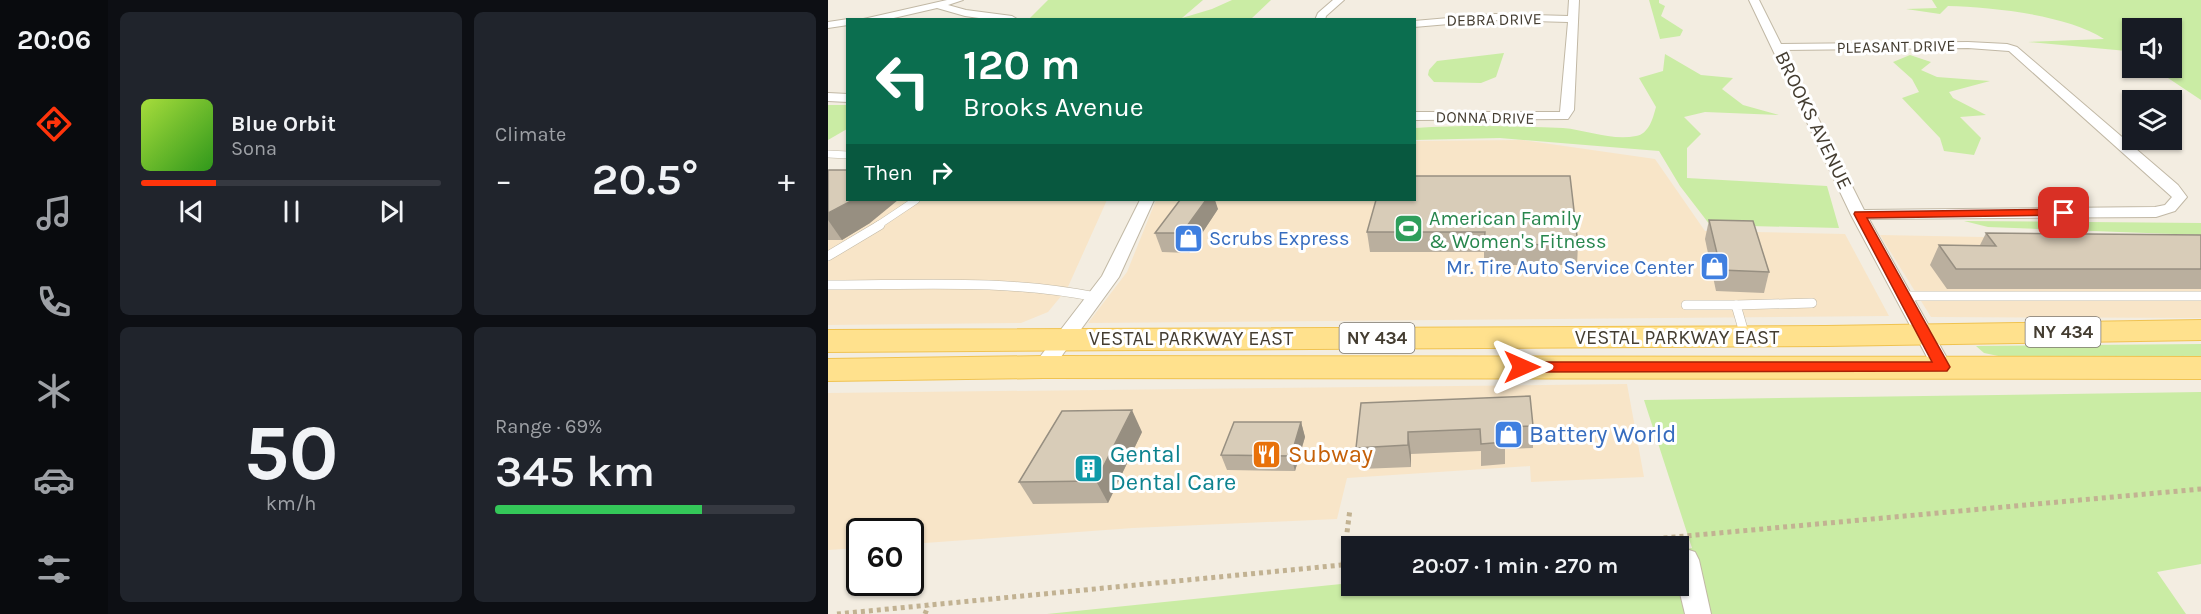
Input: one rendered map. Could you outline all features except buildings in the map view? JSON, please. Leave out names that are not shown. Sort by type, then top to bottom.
[{"type":"main road","name":"VESTAL PARKWAY EAST","points":[[828,341],[1745,336],[2201,330]]},
{"type":"main road","name":"VESTAL PARKWAY EAST","points":[[828,370],[1043,367],[2201,368]]},
{"type":"street","points":[[874,18],[940,6],[958,0]]},
{"type":"street","points":[[1320,18],[1339,0]]},
{"type":"street","points":[[1573,19],[1574,0]]},
{"type":"street","name":"BROOKS AVENUE","points":[[1754,0],[1859,214],[1942,367]]},
{"type":"street","points":[[940,6],[964,13],[1004,18]]},
{"type":"street","name":"DEBRA DRIVE","points":[[1416,24],[1495,17],[1573,19]]},
{"type":"street","name":"DONNA DRIVE","points":[[1416,116],[1556,118],[1564,116],[1568,110],[1573,19]]},
{"type":"street","points":[[828,25],[846,22]]},
{"type":"street","name":"PLEASANT DRIVE","points":[[1778,47],[1968,45],[2013,49],[2173,188],[2180,197],[2170,208],[2156,212],[1859,214]]},
{"type":"street","points":[[828,97],[846,98]]},
{"type":"street","points":[[1043,367],[1110,277],[1147,201]]},
{"type":"street","points":[[1689,574],[1698,614]]},
{"type":"lane","points":[[828,154],[846,155]]},
{"type":"lane","points":[[828,256],[896,215],[915,201]]},
{"type":"lane","points":[[828,285],[1021,285],[1060,288],[1096,297]]},
{"type":"lane","points":[[1904,296],[2201,296]]},
{"type":"lane","points":[[1686,305],[1812,303]]},
{"type":"lane","points":[[1736,305],[1745,336]]},
{"type":"path","points":[[1686,536],[2201,489]]},
{"type":"path","points":[[1347,536],[1350,509]]},
{"type":"path","points":[[837,614],[1341,564]]},
{"type":"path","points":[[925,614],[928,606]]},
{"type":"shaded area","points":[[1522,140],[1655,159],[1705,231],[1845,234],[1889,316],[1088,323],[1127,272],[1156,201],[1416,201],[1416,141]]},
{"type":"shaded area","points":[[828,177],[846,198],[846,201],[1107,201],[1067,289],[1048,312],[1021,323],[828,325]]},
{"type":"shaded area","points":[[1880,235],[2201,241],[2201,318],[1931,317]]},
{"type":"shaded area","points":[[1627,384],[1644,477],[1531,482],[1530,466],[1347,478],[1337,519],[1133,528],[924,543],[924,518],[846,518],[846,549],[828,550],[828,393]]},
{"type":"green space","points":[[1048,0],[1203,0],[1182,18],[1030,18]]},
{"type":"green space","points":[[1232,0],[1271,0],[1252,18],[1182,18]]},
{"type":"green space","points":[[1649,0],[1659,0],[1659,3],[1665,6],[1661,16],[1683,30],[1680,36],[1660,39]]},
{"type":"green space","points":[[1932,0],[2201,0],[2201,100],[2168,78],[2182,78],[2182,18],[2122,18],[2122,51],[2028,42],[2104,39],[2050,18],[1986,8],[1948,6],[1940,14],[1906,9],[1937,8]]},
{"type":"green space","points":[[1504,53],[1496,77],[1481,83],[1434,82],[1428,75],[1429,70],[1437,61]]},
{"type":"green space","points":[[1665,54],[1701,75],[1733,78],[1722,89],[1743,105],[1779,115],[1705,112],[1684,117],[1701,134],[1687,148],[1687,178],[1827,186],[1839,228],[1710,225],[1680,186],[1659,151],[1500,138],[1416,140],[1416,128],[1452,126],[1563,128],[1618,137],[1640,135],[1650,125],[1656,107],[1639,78],[1663,71]]},
{"type":"green space","points":[[1910,55],[1931,62],[1921,70],[1937,77],[1990,81],[1949,92],[1953,98],[1986,115],[1960,117],[1981,138],[1974,155],[1944,151],[1940,138],[1902,98],[1919,92],[1912,79],[1893,62]]},
{"type":"green space","points":[[828,105],[846,105],[846,130],[828,140]]},
{"type":"green space","points":[[1964,221],[2201,223],[2201,235],[1988,227]]},
{"type":"green space","points":[[2201,344],[2201,357],[2008,358],[1984,353],[1976,346]]},
{"type":"green space","points":[[2201,392],[2201,564],[2157,572],[2186,614],[1047,614],[1341,584],[1341,596],[1689,596],[1689,548],[1692,548],[1644,400]]},
{"type":"place","name":"American Family & Women's Fitness","points":[[1408,229]]},
{"type":"place","name":"Scrubs Express","points":[[1188,238]]},
{"type":"place","name":"Mr. Tire Auto Service Center","points":[[1715,267]]},
{"type":"place","name":"Battery World","points":[[1508,434]]},
{"type":"place","name":"Subway","points":[[1267,454]]},
{"type":"place","name":"Gental Dental Care","points":[[1089,468]]},
{"type":"route","points":[[1522,367],[1942,367],[1859,214],[2064,213]]}]
